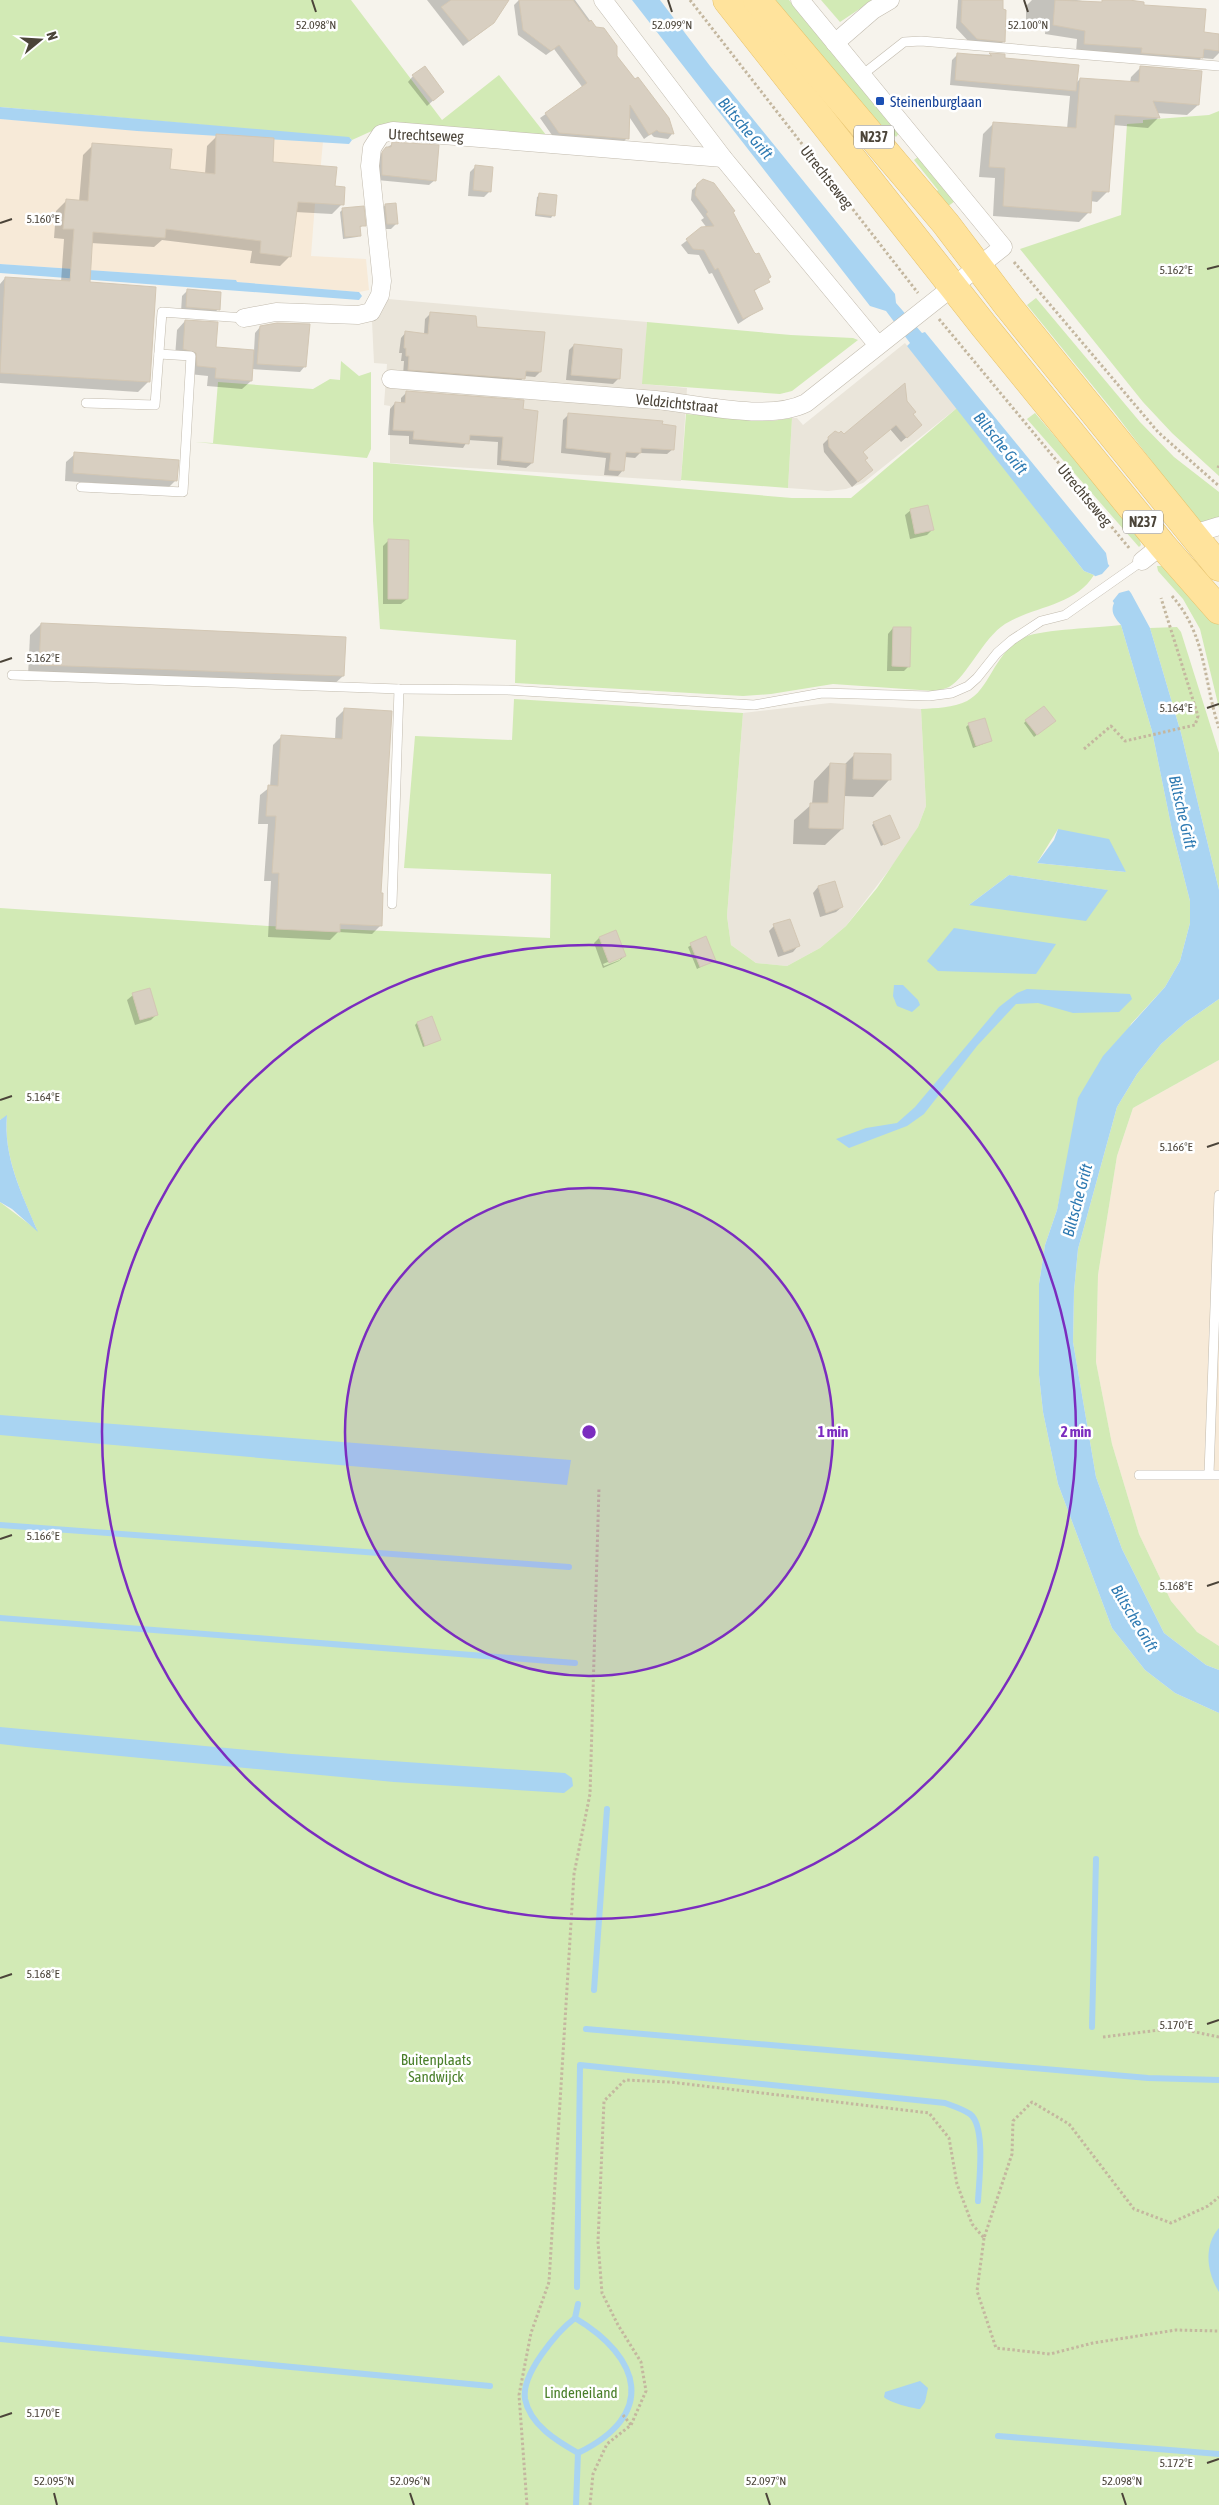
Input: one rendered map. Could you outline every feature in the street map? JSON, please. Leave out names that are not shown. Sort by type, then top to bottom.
[{"type":"main road","name":"Utrechtseweg","points":[[727,0],[953,286],[1152,553],[1219,610]]},
{"type":"main road","name":"N237","points":[[758,0],[886,151],[1219,567]]},
{"type":"street","points":[[603,0],[723,158],[877,344]]},
{"type":"street","points":[[800,0],[1002,247],[928,306]]},
{"type":"street","points":[[836,43],[873,10],[890,0]]},
{"type":"street","name":"Utrechtseweg","points":[[244,318],[276,312],[358,316],[371,312],[380,294],[382,281],[370,166],[372,148],[380,134],[393,131],[723,158]]},
{"type":"street","name":"Veldzichtstraat","points":[[391,379],[778,412],[806,403],[877,344],[897,331],[928,306]]},
{"type":"street","points":[[1193,534],[1219,526]]},
{"type":"lane","points":[[862,75],[904,42],[921,41],[1219,66]]},
{"type":"lane","points":[[86,403],[155,405],[162,312],[244,318]]},
{"type":"lane","points":[[81,487],[183,492],[191,356],[159,354]]},
{"type":"lane","points":[[12,675],[399,689],[508,690],[754,705],[822,693],[929,696],[952,693],[968,686],[997,653],[1012,640],[1041,621],[1065,615],[1152,553]]},
{"type":"lane","points":[[392,904],[399,689]]},
{"type":"lane","points":[[1209,1474],[1219,1195]]},
{"type":"lane","points":[[1139,1475],[1219,1475]]},
{"type":"path","name":"Utrechtseweg","points":[[690,0],[928,306],[1118,536],[1152,553]]},
{"type":"path","points":[[1002,247],[1135,407],[1174,448],[1219,486]]},
{"type":"path","points":[[1167,590],[1185,611],[1199,641],[1203,668],[1219,728]]},
{"type":"path","points":[[1084,749],[1111,726],[1125,741],[1195,725],[1198,716],[1161,598]]},
{"type":"path","points":[[527,2505],[519,2395],[531,2333],[549,2282],[574,1874],[590,1794],[599,1486]]},
{"type":"path","points":[[1103,2037],[1176,2028],[1219,2037]]},
{"type":"path","points":[[590,2505],[593,2474],[607,2444],[631,2424],[646,2391],[642,2362],[618,2325],[602,2292],[598,2242],[604,2102],[625,2080],[670,2082],[929,2113],[949,2138],[957,2184],[972,2224],[984,2238]]},
{"type":"path","points":[[1219,2197],[1208,2206],[1171,2223],[1134,2209],[1069,2124],[1032,2102],[1013,2121],[1012,2154],[984,2238],[977,2291],[996,2348],[1050,2354],[1093,2343],[1176,2330],[1219,2331]]},
{"type":"path","points":[[623,2415],[631,2424]]},
{"type":"shaded area","points":[[0,119],[323,141],[319,186],[316,190],[311,256],[366,259],[369,290],[359,292],[236,282],[236,280],[0,264]]},
{"type":"shaded area","points":[[388,299],[647,322],[643,384],[687,388],[681,481],[390,463],[390,406],[384,405],[387,364],[374,363],[372,321],[382,310]]},
{"type":"shaded area","points":[[905,343],[957,408],[863,483],[846,489],[828,491],[788,488],[792,418],[797,418],[803,425]]},
{"type":"shaded area","points":[[830,703],[921,709],[926,806],[918,827],[902,853],[846,926],[820,948],[787,966],[756,963],[731,945],[727,916],[743,713]]},
{"type":"shaded area","points":[[1219,1060],[1219,1646],[1197,1632],[1171,1601],[1139,1534],[1112,1444],[1096,1362],[1098,1275],[1117,1156],[1133,1108]]},
{"type":"green space","points":[[0,0],[351,0],[442,120],[499,75],[550,140],[374,130],[352,140],[350,138],[0,107]]},
{"type":"green space","points":[[774,0],[789,0],[899,133],[896,137],[894,135],[890,138]]},
{"type":"green space","points":[[821,0],[873,0],[840,22]]},
{"type":"green space","points":[[1219,111],[1219,476],[1172,433],[1143,402],[1020,249],[1121,215],[1127,124],[1143,123],[1143,120],[1209,115]]},
{"type":"green space","points":[[919,156],[955,201],[947,207],[935,193],[938,190],[914,160]]},
{"type":"green space","points":[[1036,298],[1140,422],[1174,457],[1219,492],[1219,521],[1200,524],[1114,412],[1027,305]]},
{"type":"green space","points":[[647,322],[791,335],[853,338],[858,340],[792,391],[780,394],[642,384]]},
{"type":"green space","points":[[341,361],[359,376],[371,372],[371,449],[367,458],[195,442],[213,443],[218,382],[313,389],[330,379],[340,380]]},
{"type":"green space","points":[[957,408],[1084,571],[1094,575],[1076,593],[1016,618],[997,630],[956,682],[947,688],[934,691],[833,684],[771,694],[743,696],[515,683],[516,640],[380,629],[373,521],[373,462],[792,498],[851,498]]},
{"type":"green space","points":[[1035,413],[1138,534],[1141,545],[1139,547],[1027,419]]},
{"type":"green space","points":[[686,414],[772,421],[792,418],[788,488],[681,480]]},
{"type":"green space","points":[[1157,566],[1164,566],[1171,571],[1219,625],[1219,708],[1200,629],[1183,599],[1158,571]]},
{"type":"green space","name":"Buitenplaats Sandwijck","points":[[1121,625],[1152,731],[1172,830],[1190,901],[1190,923],[1180,961],[1165,987],[1131,1024],[1067,1163],[1057,1210],[1045,1245],[1039,1284],[1039,1375],[1043,1412],[1058,1484],[1112,1628],[1145,1670],[1175,1693],[1219,1713],[1219,2505],[0,2505],[0,1202],[37,1230],[20,1189],[11,1160],[8,1146],[7,1116],[0,1120],[0,908],[268,926],[550,938],[551,874],[404,868],[415,736],[512,740],[514,699],[743,713],[727,916],[731,945],[756,963],[787,966],[820,948],[846,926],[877,888],[918,827],[926,806],[921,709],[950,706],[967,701],[982,688],[1006,651],[1025,637],[1057,630]],"holes":[[[1058,829],[1122,867],[1126,872],[1037,863]],[[1009,875],[1107,890],[1108,890],[969,905]]]},
{"type":"green space","points":[[1177,627],[1181,632],[1219,753],[1219,890],[1181,733],[1150,628]]},
{"type":"green space","points":[[1219,999],[1219,1060],[1133,1108],[1117,1156],[1098,1275],[1096,1362],[1112,1444],[1139,1534],[1171,1601],[1197,1632],[1219,1646],[1219,1670],[1206,1665],[1164,1633],[1122,1549],[1096,1477],[1073,1342],[1074,1291],[1078,1249],[1117,1107],[1137,1074],[1161,1044],[1186,1022]]},
{"type":"water","name":"Biltsche Grift","points":[[632,0],[660,0],[710,66],[895,294],[896,303],[922,333],[925,332],[1106,553],[1108,564],[1131,593],[1150,628],[1181,733],[1219,890],[1219,999],[1186,1022],[1161,1044],[1137,1074],[1117,1107],[1078,1249],[1074,1291],[1073,1342],[1096,1477],[1122,1549],[1164,1633],[1206,1665],[1219,1670],[1219,1713],[1175,1693],[1145,1670],[1112,1628],[1058,1484],[1043,1412],[1039,1375],[1039,1284],[1045,1245],[1057,1210],[1078,1098],[1103,1056],[1165,987],[1180,961],[1190,923],[1190,901],[1172,830],[1152,731],[1121,625],[1113,612],[1114,603],[1094,575],[1084,571],[907,346],[910,343],[886,311],[870,306]]},
{"type":"water","points":[[0,107],[349,137],[352,140],[349,144],[137,131],[0,119]]},
{"type":"water","points":[[0,264],[236,280],[237,282],[359,292],[362,296],[359,300],[0,273]]},
{"type":"water","points":[[1058,829],[1109,839],[1126,872],[1037,863],[1054,840]]},
{"type":"water","points":[[1009,875],[1108,890],[1086,921],[969,905]]},
{"type":"water","points":[[954,928],[1056,944],[1036,974],[938,971],[927,961]]},
{"type":"water","points":[[894,985],[903,985],[918,1000],[920,1005],[912,1012],[897,1006],[893,996]]},
{"type":"water","points":[[1027,989],[1130,994],[1132,999],[1119,1012],[1073,1013],[1038,1003],[1016,1004],[977,1046],[924,1114],[907,1126],[849,1148],[836,1139],[866,1128],[897,1123],[915,1107],[999,1007],[1017,993]]},
{"type":"water","points":[[7,1115],[8,1146],[11,1160],[20,1189],[38,1232],[12,1209],[0,1202],[0,1120]]},
{"type":"water","points":[[0,1415],[571,1460],[567,1485],[0,1435]]},
{"type":"water","points":[[0,1727],[292,1754],[565,1773],[572,1778],[573,1786],[564,1793],[394,1782],[26,1747],[0,1744]]},
{"type":"water","points":[[1219,2228],[1219,2292],[1212,2277],[1208,2260],[1211,2243]]},
{"type":"water","points":[[920,2381],[928,2388],[925,2402],[920,2409],[907,2407],[884,2397],[885,2392]]},
{"type":"pier","points":[[1111,564],[1130,590],[1119,593],[1111,603],[1093,577],[1102,574]]},
{"type":"building","points":[[451,0],[509,0],[494,23],[469,41],[441,7]]},
{"type":"building","points":[[519,0],[573,0],[589,22],[591,20],[596,27],[604,28],[617,46],[617,56],[635,79],[638,77],[669,118],[674,134],[657,130],[649,135],[630,105],[629,139],[559,133],[545,113],[587,83],[559,45],[551,51],[523,30]]},
{"type":"building","points":[[962,0],[1003,0],[1003,9],[1006,10],[1005,42],[977,39],[961,22]]},
{"type":"building","points":[[1055,0],[1102,2],[1102,0],[1129,0],[1144,2],[1144,5],[1206,9],[1204,32],[1219,34],[1219,51],[1204,49],[1203,58],[1141,53],[1142,48],[1084,44],[1085,31],[1053,25]]},
{"type":"building","points":[[957,53],[992,56],[989,53],[1005,54],[1005,58],[1079,65],[1076,91],[955,80]]},
{"type":"building","points":[[425,66],[444,92],[433,101],[412,75]]},
{"type":"building","points":[[1140,66],[1202,71],[1199,105],[1153,101],[1160,118],[1115,115],[1109,192],[1092,191],[1091,213],[1003,206],[1005,168],[989,167],[993,122],[1076,128],[1080,78],[1139,82]]},
{"type":"building","points":[[216,134],[274,138],[273,162],[337,167],[335,186],[345,187],[344,205],[298,202],[291,257],[260,253],[261,241],[166,229],[165,238],[93,232],[90,282],[156,287],[150,382],[0,373],[5,277],[70,281],[74,229],[63,229],[66,199],[88,201],[92,143],[172,149],[170,169],[215,174]]},
{"type":"building","points":[[392,142],[439,145],[436,181],[382,175],[382,152],[386,147],[391,147]]},
{"type":"building","points":[[475,165],[493,167],[491,192],[473,190]]},
{"type":"building","points":[[703,179],[714,183],[735,211],[733,212],[754,252],[756,254],[759,253],[771,277],[768,279],[770,282],[754,290],[763,309],[743,319],[718,268],[715,270],[704,250],[693,249],[686,239],[701,227],[714,226],[706,214],[708,212],[695,195],[697,184]]},
{"type":"building","points":[[539,193],[557,195],[555,216],[536,214]]},
{"type":"building","points":[[396,203],[398,224],[387,224],[385,204]]},
{"type":"building","points":[[364,206],[366,226],[360,226],[361,236],[345,237],[342,208]]},
{"type":"building","points":[[187,289],[221,292],[220,310],[186,307]]},
{"type":"building","points":[[430,312],[476,316],[477,327],[545,332],[541,372],[526,371],[525,379],[408,370],[409,356],[406,356],[406,348],[404,348],[405,331],[428,334]]},
{"type":"building","points":[[185,320],[218,322],[216,347],[254,350],[252,381],[215,378],[216,368],[197,366],[196,353],[183,349]]},
{"type":"building","points":[[277,323],[310,324],[306,367],[257,364],[260,326]]},
{"type":"building","points":[[574,344],[622,349],[620,379],[571,375]]},
{"type":"building","points":[[905,383],[907,401],[916,412],[913,414],[922,425],[907,438],[896,425],[863,452],[868,458],[865,460],[873,470],[858,482],[829,447],[828,437],[835,431],[839,433],[841,431],[844,434]]},
{"type":"building","points":[[406,391],[524,400],[523,409],[538,411],[533,463],[501,460],[503,437],[470,435],[469,444],[413,439],[414,431],[393,430],[395,402],[405,403]]},
{"type":"building","points":[[568,413],[663,421],[662,424],[676,426],[674,450],[641,448],[641,453],[626,452],[624,471],[609,470],[611,453],[566,448]]},
{"type":"building","points":[[74,452],[179,460],[177,481],[73,473]]},
{"type":"building","points":[[928,505],[934,530],[915,534],[910,509]]},
{"type":"building","points":[[388,539],[409,540],[408,599],[388,599]]},
{"type":"building","points":[[41,623],[346,637],[344,676],[39,665]]},
{"type":"building","points":[[893,627],[911,627],[910,667],[892,666]]},
{"type":"building","points":[[1044,706],[1056,721],[1037,735],[1025,720]]},
{"type":"building","points":[[344,708],[392,711],[381,893],[383,893],[382,926],[340,924],[340,932],[276,929],[279,873],[272,873],[276,816],[266,816],[268,785],[278,786],[281,735],[342,739]]},
{"type":"building","points":[[985,718],[992,741],[976,746],[968,723]]},
{"type":"building","points":[[854,753],[891,754],[891,780],[853,779]]},
{"type":"building","points":[[830,763],[846,764],[843,829],[809,828],[810,803],[828,803]]},
{"type":"building","points":[[890,815],[900,838],[884,845],[873,822]]},
{"type":"building","points":[[835,881],[843,907],[826,913],[818,886]]},
{"type":"building","points":[[790,919],[800,946],[784,952],[773,924]]},
{"type":"building","points":[[616,930],[626,956],[609,963],[599,937]]},
{"type":"building","points":[[706,936],[716,961],[700,967],[690,943]]},
{"type":"building","points":[[150,988],[158,1015],[140,1020],[132,993]]},
{"type":"building","points":[[432,1016],[441,1040],[425,1046],[417,1022]]},
{"type":"waterway","points":[[0,1525],[569,1567]]},
{"type":"waterway","points":[[0,1618],[575,1663]]},
{"type":"waterway","points":[[594,1990],[607,1809]]},
{"type":"waterway","points":[[1092,2027],[1096,1859]]},
{"type":"waterway","points":[[586,2029],[1148,2078],[1219,2080]]},
{"type":"waterway","points":[[577,2287],[580,2065],[945,2103],[967,2112],[975,2120],[980,2142],[978,2201]]},
{"type":"waterway","points":[[578,2304],[575,2318],[598,2334],[615,2351],[626,2368],[631,2386],[629,2404],[620,2422],[603,2438],[578,2453]]},
{"type":"waterway","points":[[575,2318],[550,2343],[534,2366],[525,2389],[525,2399],[532,2417],[538,2424],[553,2437],[578,2453]]},
{"type":"waterway","points":[[0,2339],[490,2386]]},
{"type":"waterway","points":[[998,2436],[1219,2454]]},
{"type":"waterway","points":[[576,2505],[578,2453]]},
{"type":"place","name":"Steinenburglaan","points":[[880,101]]},
{"type":"park label","name":"Lindeneiland","points":[[581,2392]]}]
